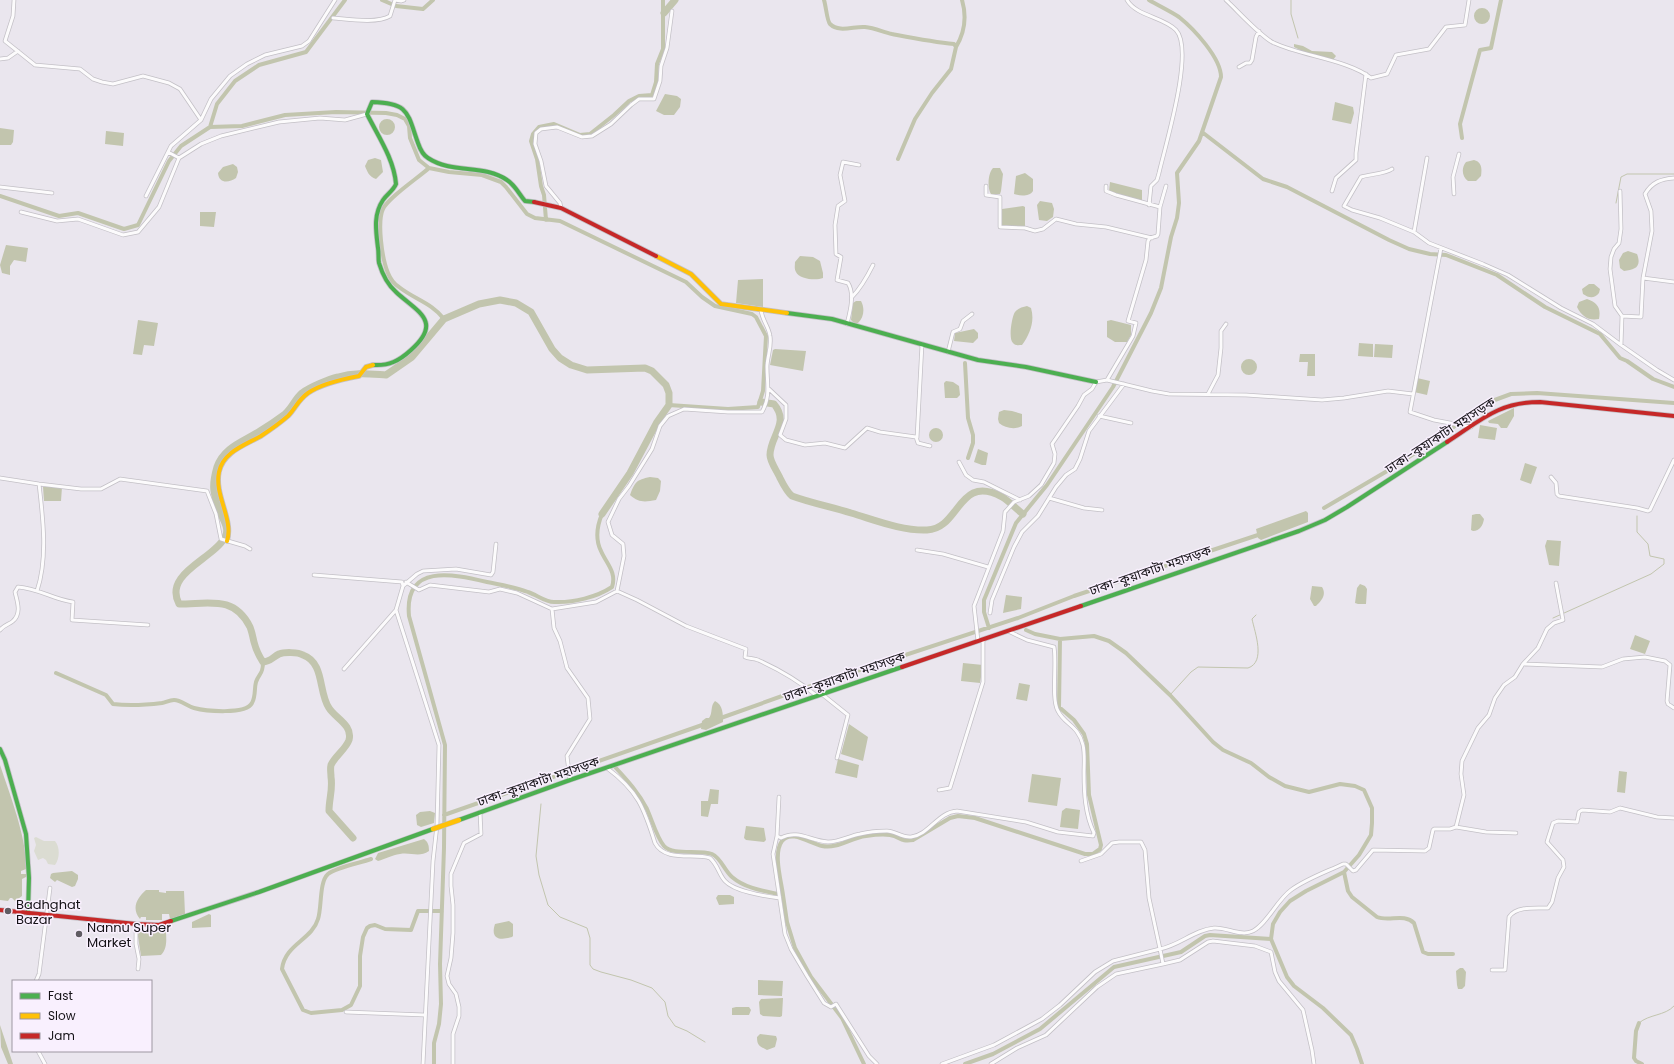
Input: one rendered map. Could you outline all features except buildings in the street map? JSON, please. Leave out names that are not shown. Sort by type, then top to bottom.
[{"type":"main road","points":[[226,541],[229,535],[229,529],[222,505],[219,486],[219,472],[226,458],[235,449],[262,435],[287,417],[292,412],[295,405],[308,393],[340,379],[359,376],[364,367],[369,365],[390,364],[407,354],[424,336],[426,323],[422,313],[411,302],[396,293],[384,275],[379,261],[375,220],[378,208],[384,199],[395,188],[396,183],[392,166],[367,114],[372,102],[382,102],[402,107],[411,118],[419,146],[426,157],[437,163],[451,167],[472,169],[497,175],[508,181],[525,201],[561,208],[691,274],[721,304],[832,319],[978,360],[1026,367],[1096,382]]},
{"type":"main road","name":"ঢাকা-কুয়াকাটা মহাসড়ক","points":[[0,910],[136,924],[151,925],[166,923],[310,874],[570,780],[823,695],[1299,531],[1325,520],[1411,467],[1501,408],[1522,402],[1571,405],[1674,416]]},
{"type":"main road","points":[[0,750],[5,760],[26,834],[29,878],[28,913]]},
{"type":"street","points":[[14,0],[13,16],[5,41],[30,62],[36,65],[80,69],[93,79],[102,82],[117,83],[143,76],[175,85],[180,89],[201,120]]},
{"type":"street","points":[[146,196],[171,146],[201,120],[211,99],[230,76],[247,64],[265,56],[302,46],[309,41],[335,0]]},
{"type":"street","points":[[333,18],[385,19],[390,16],[395,0],[404,0]]},
{"type":"street","points":[[1127,0],[1136,10],[1151,16],[1176,30],[1182,42],[1179,79],[1172,125],[1157,180],[1152,186],[1149,205]]},
{"type":"street","points":[[1226,0],[1272,43],[1300,53],[1357,69],[1371,78],[1387,74],[1396,55],[1429,49],[1446,27],[1465,25],[1470,0]]},
{"type":"street","points":[[561,208],[560,203],[546,186],[541,161],[535,144],[536,133],[541,129],[557,127],[582,137],[592,136],[611,124],[631,105],[640,100],[654,99],[658,89],[661,66],[667,48],[672,12]]},
{"type":"street","points":[[1239,67],[1246,63],[1250,63],[1252,60],[1256,37],[1259,31]]},
{"type":"street","points":[[0,60],[8,58],[18,51]]},
{"type":"street","points":[[1332,191],[1336,178],[1356,160],[1366,74]]},
{"type":"street","points":[[21,212],[57,221],[78,219],[123,235],[138,232],[159,207],[178,158],[201,144],[221,136],[279,122],[320,118],[345,120],[367,114]]},
{"type":"street","points":[[168,152],[178,158]]},
{"type":"street","points":[[1454,194],[1453,177],[1458,154]]},
{"type":"street","points":[[1414,232],[1427,158]]},
{"type":"street","points":[[852,297],[848,283],[837,280],[841,257],[836,254],[835,225],[838,206],[845,201],[840,176],[843,162],[859,165]]},
{"type":"street","points":[[1392,169],[1387,173],[1375,173],[1360,177],[1344,206],[1352,210],[1380,218],[1414,232],[1429,243],[1508,275],[1561,308],[1593,324],[1620,345],[1674,380]]},
{"type":"street","points":[[1622,316],[1641,317],[1643,278],[1652,231],[1651,211],[1645,194],[1648,188],[1661,179],[1674,178]]},
{"type":"street","points":[[986,186],[986,195],[1000,197],[1000,227],[1025,228],[1035,231],[1043,229],[1056,219],[1076,224],[1106,226],[1152,238]]},
{"type":"street","points":[[1106,186],[1106,191],[1149,205],[1160,207]]},
{"type":"street","points":[[1107,380],[1133,336],[1136,323],[1128,321],[1146,260],[1148,241],[1158,234],[1160,207],[1166,186]]},
{"type":"street","points":[[0,187],[52,193]]},
{"type":"street","points":[[1620,191],[1621,229],[1619,244],[1614,249],[1611,257],[1610,269],[1615,306],[1622,316],[1620,345]]},
{"type":"street","points":[[1441,248],[1410,412],[1434,420],[1471,427]]},
{"type":"street","points":[[847,324],[852,297],[856,291],[862,287],[865,277],[873,265]]},
{"type":"street","points":[[1643,278],[1674,282]]},
{"type":"street","points":[[617,591],[624,556],[623,544],[612,535],[608,522],[619,499],[652,449],[658,432],[668,416],[684,409],[728,412],[762,412],[766,405],[769,390],[767,367],[770,336],[762,317],[761,310]]},
{"type":"street","points":[[948,352],[953,332],[960,329],[963,322],[972,314]]},
{"type":"street","points":[[1208,394],[1218,375],[1222,348],[1221,332],[1226,324]]},
{"type":"street","points":[[922,344],[917,438],[918,443],[930,446]]},
{"type":"street","points":[[940,790],[950,788],[981,688],[984,657],[974,606],[1003,531],[1005,512],[1014,502],[1029,496],[1041,485],[1054,463],[1055,454],[1052,444],[1084,395],[1092,389],[1096,382],[1102,379],[1152,392],[1169,394],[1208,394],[1322,400],[1388,391],[1413,394]]},
{"type":"street","points":[[990,613],[992,600],[1014,547],[1022,532],[1038,516],[1066,475],[1075,469],[1080,459],[1089,431],[1124,384]]},
{"type":"street","points":[[769,390],[786,404],[786,419],[780,435],[786,440],[805,445],[825,443],[845,448],[867,428],[880,432],[907,435],[917,438]]},
{"type":"street","points":[[1099,416],[1131,423]]},
{"type":"street","points":[[1551,477],[1556,483],[1557,494],[1560,496],[1648,511],[1650,510],[1660,491],[1674,460]]},
{"type":"street","points":[[959,462],[966,475],[973,480],[984,482],[1020,500]]},
{"type":"street","points":[[0,478],[39,484],[101,489],[120,479],[207,491],[216,514],[221,539],[240,544],[250,549]]},
{"type":"street","points":[[37,590],[41,579],[43,548],[39,484]]},
{"type":"street","points":[[1049,498],[1084,508],[1102,510]]},
{"type":"street","points":[[344,669],[396,610],[403,586],[406,582],[417,574],[437,569],[456,568],[491,575],[493,572],[496,544]]},
{"type":"street","points":[[917,550],[943,554],[988,567]]},
{"type":"street","points":[[314,574],[402,582],[403,586]]},
{"type":"street","points":[[406,582],[419,590],[430,585],[489,592],[500,589],[517,593],[552,609],[596,602],[617,591]]},
{"type":"street","points":[[1456,827],[1464,795],[1461,774],[1462,761],[1478,728],[1489,715],[1495,698],[1504,685],[1515,676],[1523,664],[1538,648],[1547,629],[1554,623],[1563,620],[1556,583]]},
{"type":"street","points":[[0,630],[8,623],[13,621],[16,617],[18,604],[15,592],[18,587],[37,590],[64,601],[73,602],[72,620],[148,626]]},
{"type":"street","points":[[617,591],[686,626],[746,649],[745,657],[756,659],[807,687],[817,696]]},
{"type":"street","points":[[552,609],[554,628],[560,641],[567,668],[588,698],[590,712],[590,719],[567,756],[570,780]]},
{"type":"street","points":[[396,610],[439,745],[437,825],[433,861],[423,1064]]},
{"type":"street","points":[[777,836],[781,838],[787,835],[799,834],[819,841],[831,842],[842,840],[860,833],[889,831],[905,837],[911,837],[921,833],[941,816],[952,811],[1026,822],[1058,832],[1093,836],[1094,833],[1087,811],[1084,775],[1084,750],[1081,737],[1075,728],[1062,717],[1056,708],[1054,647],[1027,640],[1008,631]]},
{"type":"street","points":[[1523,664],[1602,667],[1612,662],[1624,659],[1645,657],[1665,661],[1670,665],[1667,701],[1674,708]]},
{"type":"street","points":[[823,695],[848,715],[837,758]]},
{"type":"street","points":[[607,768],[624,782],[636,796],[660,849],[666,853],[710,858],[718,868],[724,880],[734,888],[779,898]]},
{"type":"street","points":[[779,797],[777,836],[773,854],[787,941],[824,1003],[832,1006],[836,1004],[869,1056],[877,1064]]},
{"type":"street","points":[[1492,970],[1505,970],[1509,917],[1511,913],[1526,909],[1548,908],[1552,902],[1558,878],[1564,867],[1563,860],[1547,842],[1553,823],[1558,821],[1577,822],[1579,812],[1582,810],[1610,812],[1620,808],[1657,817],[1674,818]]},
{"type":"street","points":[[453,1064],[453,1034],[459,1016],[459,1007],[456,994],[447,981],[453,933],[451,874],[464,843],[481,834],[480,812]]},
{"type":"street","points":[[942,1064],[994,1044],[1042,1019],[1060,1005],[1095,972],[1113,961],[1161,950],[1178,944],[1190,936],[1204,930],[1215,928],[1242,933],[1252,931],[1261,925],[1277,903],[1291,890],[1328,871],[1346,864],[1353,871],[1359,868],[1373,850],[1425,851],[1429,848],[1432,830],[1434,829],[1450,829],[1456,827],[1486,832],[1516,833]]},
{"type":"street","points":[[1081,861],[1102,854],[1112,843],[1141,842],[1145,850],[1149,898],[1163,964]]},
{"type":"street","points":[[36,980],[39,974],[50,888]]},
{"type":"street","points":[[136,924],[136,944],[139,959],[138,969]]},
{"type":"street","points":[[990,1064],[1017,1048],[1046,1035],[1097,987],[1116,974],[1180,960],[1208,942],[1213,941],[1255,946],[1271,952],[1275,972],[1279,981],[1303,1010],[1314,1064]]},
{"type":"street","points":[[346,1012],[425,1015]]},
{"type":"street","points":[[39,1052],[45,1064]]},
{"type":"shaded area","points":[[1479,8],[1485,8],[1490,13],[1488,22],[1485,24],[1479,24],[1474,19],[1474,13]]},
{"type":"shaded area","points":[[1294,44],[1303,46],[1312,51],[1332,52],[1336,56],[1333,60],[1304,52],[1294,47]]},
{"type":"shaded area","points":[[665,94],[677,96],[681,99],[680,107],[674,115],[664,115],[656,111]]},
{"type":"shaded area","points":[[1335,102],[1353,107],[1354,113],[1351,124],[1332,120]]},
{"type":"shaded area","points":[[384,119],[390,119],[395,124],[393,133],[390,135],[384,135],[379,130],[379,124]]},
{"type":"shaded area","points":[[0,128],[14,130],[13,142],[11,145],[0,145]]},
{"type":"shaded area","points":[[106,131],[124,133],[123,146],[105,144]]},
{"type":"shaded area","points":[[375,158],[381,160],[383,172],[376,179],[370,175],[365,166],[368,160]]},
{"type":"shaded area","points":[[1474,160],[1480,164],[1481,176],[1476,181],[1468,181],[1463,175],[1463,167],[1466,162]]},
{"type":"shaded area","points":[[233,164],[237,167],[238,172],[236,178],[227,182],[222,181],[218,173],[223,167]]},
{"type":"shaded area","points":[[993,168],[1000,168],[1003,174],[1000,194],[991,194],[990,191],[989,177]]},
{"type":"shaded area","points":[[1025,173],[1033,179],[1033,191],[1022,196],[1014,194],[1016,176]]},
{"type":"shaded area","points":[[1110,182],[1142,190],[1142,201],[1109,191]]},
{"type":"shaded area","points":[[1040,201],[1052,203],[1054,209],[1053,217],[1047,221],[1039,220],[1037,205]]},
{"type":"shaded area","points":[[1025,207],[1025,226],[1002,226],[1002,209]]},
{"type":"shaded area","points":[[200,212],[216,212],[214,227],[200,226]]},
{"type":"shaded area","points":[[6,245],[28,248],[26,262],[14,260],[10,266],[10,275],[2,273],[0,265]]},
{"type":"shaded area","points":[[1628,251],[1637,254],[1639,262],[1634,269],[1624,271],[1620,268],[1619,260],[1623,253]]},
{"type":"shaded area","points":[[800,256],[813,257],[820,261],[823,278],[808,279],[800,276],[795,270],[795,262]]},
{"type":"shaded area","points":[[763,279],[763,307],[736,303],[738,280]]},
{"type":"shaded area","points":[[1589,284],[1594,284],[1600,289],[1599,293],[1593,297],[1583,294],[1582,289]]},
{"type":"shaded area","points":[[1587,299],[1594,302],[1598,306],[1600,312],[1599,319],[1586,318],[1577,307],[1579,302]]},
{"type":"shaded area","points":[[856,301],[861,301],[863,313],[860,321],[858,323],[854,323],[851,320],[853,303]]},
{"type":"shaded area","points":[[1027,306],[1031,308],[1032,313],[1031,327],[1022,345],[1016,345],[1013,343],[1011,337],[1014,314],[1016,311]]},
{"type":"shaded area","points":[[138,320],[158,323],[154,346],[144,345],[142,355],[133,354]]},
{"type":"shaded area","points":[[1111,320],[1131,325],[1131,335],[1127,342],[1115,342],[1107,337],[1107,321]]},
{"type":"shaded area","points":[[974,329],[978,333],[978,338],[973,343],[954,341],[955,333]]},
{"type":"shaded area","points":[[1359,343],[1373,344],[1373,357],[1358,356]]},
{"type":"shaded area","points":[[1375,344],[1393,345],[1392,358],[1374,357]]},
{"type":"shaded area","points":[[773,350],[806,351],[803,371],[770,365]]},
{"type":"shaded area","points":[[1300,354],[1315,354],[1315,376],[1307,376],[1308,362],[1299,362]]},
{"type":"shaded area","points":[[1246,359],[1252,359],[1257,364],[1255,373],[1252,375],[1246,375],[1241,370],[1241,364]]},
{"type":"shaded area","points":[[1417,378],[1430,381],[1427,395],[1414,392]]},
{"type":"shaded area","points":[[946,381],[953,382],[959,386],[960,395],[957,398],[945,398],[944,383]]},
{"type":"shaded area","points":[[1514,408],[1514,416],[1507,428],[1501,428],[1498,424],[1489,423],[1488,421]]},
{"type":"shaded area","points":[[1004,410],[1022,414],[1022,426],[1010,428],[999,423],[999,412]]},
{"type":"shaded area","points":[[1480,425],[1497,428],[1495,440],[1478,438]]},
{"type":"shaded area","points":[[933,428],[939,428],[943,432],[943,438],[939,442],[933,442],[929,438],[929,432]]},
{"type":"shaded area","points":[[978,449],[988,453],[986,465],[974,462]]},
{"type":"shaded area","points":[[1525,463],[1537,467],[1531,484],[1520,480]]},
{"type":"shaded area","points":[[650,477],[658,478],[661,481],[660,491],[656,500],[642,501],[630,495],[637,482]]},
{"type":"shaded area","points":[[43,487],[62,487],[61,501],[44,501]]},
{"type":"shaded area","points":[[1306,511],[1308,513],[1308,522],[1261,540],[1258,538],[1256,529]]},
{"type":"shaded area","points":[[1480,514],[1484,519],[1481,527],[1478,530],[1473,531],[1471,530],[1472,515]]},
{"type":"shaded area","points":[[1547,540],[1561,541],[1559,566],[1549,565],[1545,546]]},
{"type":"shaded area","points":[[1360,584],[1365,586],[1367,589],[1366,604],[1355,603],[1357,588]]},
{"type":"shaded area","points":[[1312,586],[1322,587],[1324,593],[1323,598],[1316,606],[1314,606],[1310,599]]},
{"type":"shaded area","points":[[1006,595],[1022,597],[1021,609],[1003,613]]},
{"type":"shaded area","points":[[1635,635],[1650,641],[1645,654],[1630,649]]},
{"type":"shaded area","points":[[963,663],[983,665],[980,683],[961,681]]},
{"type":"shaded area","points":[[1019,683],[1030,685],[1027,701],[1016,699]]},
{"type":"shaded area","points":[[715,701],[721,707],[723,722],[706,730],[701,729],[702,721],[709,718]]},
{"type":"shaded area","points":[[849,724],[868,737],[863,761],[841,754]]},
{"type":"shaded area","points":[[838,759],[859,765],[857,778],[835,773]]},
{"type":"shaded area","points":[[0,765],[21,830],[26,857],[26,869],[21,871],[21,874],[26,874],[26,877],[22,879],[22,896],[15,901],[12,898],[8,901],[0,900]]},
{"type":"shaded area","points":[[1619,771],[1627,772],[1625,793],[1617,792]]},
{"type":"shaded area","points":[[1032,774],[1061,778],[1057,806],[1028,802]]},
{"type":"shaded area","points":[[710,789],[719,790],[718,804],[711,804],[708,817],[701,816],[701,801],[708,801]]},
{"type":"shaded area","points":[[1066,808],[1080,810],[1078,829],[1060,827],[1062,811]]},
{"type":"shaded area","points":[[430,811],[435,813],[434,823],[421,827],[417,825],[416,815],[420,812]]},
{"type":"shaded area","points":[[746,826],[764,828],[766,840],[764,842],[746,840],[744,838]]},
{"type":"shaded area","points":[[36,837],[44,841],[55,841],[58,846],[59,853],[55,865],[48,864],[43,858],[38,860],[34,851],[36,845],[34,838]]},
{"type":"shaded area","points":[[424,839],[429,847],[429,851],[425,853],[394,855],[378,861],[375,859],[378,853]]},
{"type":"shaded area","points":[[72,871],[78,875],[78,879],[75,886],[72,887],[57,880],[55,882],[50,878],[51,874],[53,873]]},
{"type":"shaded area","points":[[146,890],[159,890],[159,892],[166,893],[166,891],[184,891],[185,914],[170,919],[169,914],[162,914],[162,920],[146,920],[146,917],[141,917],[140,919],[136,911],[136,903]]},
{"type":"shaded area","points":[[718,895],[730,895],[734,897],[734,904],[719,905],[716,898]]},
{"type":"shaded area","points":[[209,914],[211,915],[211,927],[192,928],[192,922]]},
{"type":"shaded area","points":[[509,921],[513,924],[513,936],[504,939],[497,938],[494,933],[495,924]]},
{"type":"shaded area","points":[[166,929],[166,946],[161,955],[141,956],[137,930],[155,932]]},
{"type":"shaded area","points":[[1463,968],[1466,972],[1465,986],[1462,989],[1458,989],[1456,971]]},
{"type":"shaded area","points":[[758,980],[783,981],[782,996],[758,995]]},
{"type":"shaded area","points":[[783,998],[782,1016],[763,1016],[760,1014],[759,1002],[761,999]]},
{"type":"shaded area","points":[[749,1007],[751,1010],[749,1015],[732,1015],[732,1008]]},
{"type":"shaded area","points":[[0,1025],[13,1064],[8,1064],[1,1047]]},
{"type":"shaded area","points":[[760,1034],[776,1036],[777,1039],[775,1047],[767,1050],[760,1046],[757,1042],[757,1037]]},
{"type":"waterway","points":[[210,127],[217,104],[235,81],[259,65],[306,52],[345,0]]},
{"type":"waterway","points":[[382,0],[396,6],[423,9],[433,0]]},
{"type":"waterway","points":[[546,220],[544,195],[541,186],[537,159],[531,141],[533,134],[539,127],[554,124],[580,135],[590,134],[629,101],[639,96],[652,95],[656,82],[657,64],[663,49],[663,0]]},
{"type":"waterway","points":[[664,13],[675,0]]},
{"type":"waterway","points":[[824,0],[827,17],[830,24],[834,27],[842,29],[861,27],[869,28],[892,34],[954,44],[956,47],[951,69],[932,93],[915,119],[898,159]]},
{"type":"waterway","points":[[956,47],[963,30],[965,18],[962,0]]},
{"type":"waterway","points":[[989,628],[984,612],[984,600],[1016,523],[1047,485],[1113,387],[1151,313],[1161,288],[1171,237],[1177,218],[1179,203],[1177,173],[1199,141],[1221,77],[1217,61],[1199,36],[1179,17],[1149,0]]},
{"type":"waterway","points":[[1291,0],[1291,14],[1298,38]]},
{"type":"waterway","points":[[1462,138],[1460,124],[1480,50],[1491,48],[1501,0]]},
{"type":"waterway","points":[[0,196],[59,216],[78,213],[124,229],[138,225],[169,161],[181,146],[210,127],[242,126],[285,115],[336,112],[386,113],[397,115],[405,119],[409,126],[410,138],[419,160],[429,168]]},
{"type":"waterway","points":[[1202,132],[1263,179],[1287,187],[1409,249],[1430,254],[1446,255],[1497,275],[1545,307],[1600,334],[1620,358],[1627,361],[1653,379],[1674,387]]},
{"type":"waterway","points":[[444,319],[434,309],[397,286],[392,281],[386,267],[380,231],[381,215],[386,204],[397,193],[429,168],[449,172],[482,175],[501,182],[527,214],[535,218],[560,221],[686,282],[702,297],[715,306],[752,314],[756,317],[766,336],[763,391],[758,407],[728,409],[669,405]]},
{"type":"waterway","points":[[1616,203],[1621,177],[1627,174],[1674,174]]},
{"type":"waterway","points":[[353,838],[329,811],[332,786],[331,765],[348,743],[350,735],[343,722],[329,708],[323,694],[320,678],[315,664],[310,659],[298,653],[279,654],[270,660],[263,662],[256,648],[250,627],[244,617],[236,610],[220,604],[179,604],[176,593],[178,584],[192,567],[219,545],[225,537],[227,531],[217,505],[214,489],[214,479],[217,467],[224,454],[285,414],[300,395],[310,388],[344,375],[386,375],[412,357],[444,319],[479,304],[500,300],[516,303],[531,312],[552,349],[560,358],[571,365],[587,370],[645,368],[652,371],[666,385],[669,393],[669,405],[657,422],[630,473],[602,514]]},
{"type":"waterway","points":[[965,363],[968,418],[973,435],[973,443],[968,458]]},
{"type":"waterway","points":[[1324,508],[1394,467],[1492,401],[1511,394],[1537,393],[1674,403]]},
{"type":"waterway","points":[[761,402],[774,404],[780,417],[780,423],[771,448],[770,458],[788,492],[792,496],[889,524],[918,530],[927,530],[938,527],[946,521],[960,504],[976,492],[987,491],[1002,497],[1023,514]]},
{"type":"waterway","points":[[434,1064],[434,1043],[439,1024],[441,1004],[440,964],[444,848],[445,745],[409,616],[410,599],[414,587],[423,580],[433,576],[446,575],[460,576],[513,587],[551,602],[577,600],[606,591],[612,587],[613,577],[601,551],[597,537],[602,514]]},
{"type":"waterway","points":[[1553,618],[1651,574],[1664,564],[1664,559],[1650,556],[1648,544],[1637,532],[1637,516]]},
{"type":"waterway","points":[[718,719],[799,690],[1018,618],[1074,596],[1261,534]]},
{"type":"waterway","points":[[1170,695],[1191,672],[1198,667],[1248,668],[1253,665],[1257,660],[1258,654],[1257,639],[1252,619],[1256,615]]},
{"type":"waterway","points":[[965,1064],[993,1054],[1040,1029],[1114,967],[1181,952],[1205,936],[1210,935],[1271,939],[1273,924],[1280,912],[1290,901],[1306,891],[1344,872],[1359,855],[1371,835],[1372,808],[1364,790],[1355,786],[1340,784],[1309,792],[1285,786],[1269,777],[1251,763],[1223,750],[1213,742],[1170,695],[1126,653],[1109,641],[1094,636],[1060,639],[1035,634],[1026,630]]},
{"type":"waterway","points":[[783,895],[778,867],[778,852],[782,841],[790,836],[828,847],[839,845],[860,837],[875,835],[890,835],[903,840],[913,840],[950,818],[958,816],[975,818],[1085,854],[1093,854],[1100,849],[1101,845],[1089,795],[1087,744],[1084,734],[1074,720],[1059,707],[1060,639]]},
{"type":"waterway","points":[[56,673],[106,695],[113,704],[143,705],[174,700],[199,709],[234,711],[248,707],[252,703],[256,682],[262,672],[263,662]]},
{"type":"waterway","points":[[444,815],[705,724]]},
{"type":"waterway","points":[[616,768],[633,787],[644,803],[661,843],[664,846],[673,851],[712,854],[718,858],[729,874],[737,881],[756,889],[783,895],[787,922],[795,948],[811,977],[842,1018],[864,1064]]},
{"type":"waterway","points":[[541,804],[536,856],[539,875],[548,905],[560,917],[587,928],[590,938],[590,965],[593,969],[652,988],[665,1002],[668,1016],[675,1026],[687,1031],[705,1042]]},
{"type":"waterway","points":[[371,859],[343,867],[328,874],[323,883],[319,914],[315,926],[293,948],[284,961],[282,969],[303,1010],[311,1013],[342,1010],[351,1005],[360,986],[360,956],[363,937],[367,928],[375,925],[385,929],[411,930],[418,911],[442,911]]},
{"type":"waterway","points":[[1344,872],[1348,891],[1352,897],[1377,917],[1386,919],[1401,918],[1410,920],[1414,923],[1423,952],[1428,954],[1453,954]]},
{"type":"waterway","points":[[1271,939],[1287,977],[1294,986],[1323,1008],[1351,1035],[1362,1064]]},
{"type":"waterway","points":[[1639,1023],[1647,1018],[1666,1012],[1674,1006]]},
{"type":"waterway","points":[[1639,1023],[1636,1031],[1634,1058],[1642,1064]]},
{"type":"traffic: fast","points":[[373,365],[389,364],[407,354],[421,340],[426,324],[418,311],[390,286],[379,263],[376,217],[383,200],[396,184],[395,175],[389,157],[367,114],[372,102],[393,104],[405,111],[421,150],[428,158],[447,166],[478,170],[498,175],[512,184],[525,201],[534,202]]},
{"type":"traffic: fast","points":[[787,313],[832,319],[978,360],[1026,367],[1096,382]]},
{"type":"traffic: fast","points":[[1081,606],[1299,531],[1325,520],[1447,442]]},
{"type":"traffic: fast","points":[[459,820],[570,780],[902,667]]},
{"type":"traffic: fast","points":[[0,749],[5,760],[26,834],[29,878],[28,913]]},
{"type":"traffic: fast","points":[[171,921],[259,892],[433,829]]},
{"type":"traffic: slow","points":[[656,256],[691,274],[721,304],[787,313]]},
{"type":"traffic: slow","points":[[227,541],[228,525],[218,481],[221,465],[225,459],[230,454],[261,436],[282,421],[308,393],[326,384],[359,376],[366,367],[373,365]]},
{"type":"traffic: slow","points":[[433,829],[459,820]]},
{"type":"traffic: jam","points":[[534,202],[561,208],[656,256]]},
{"type":"traffic: jam","points":[[1447,442],[1490,414],[1512,405],[1525,403],[1540,402],[1674,416]]},
{"type":"traffic: jam","points":[[902,667],[1081,606]]},
{"type":"traffic: jam","points":[[0,910],[136,924],[159,925],[171,921]]},
{"type":"place","name":"Badhghat Bazar","points":[[8,911]]},
{"type":"place","name":"Nannu Super Market","points":[[79,934]]}]
